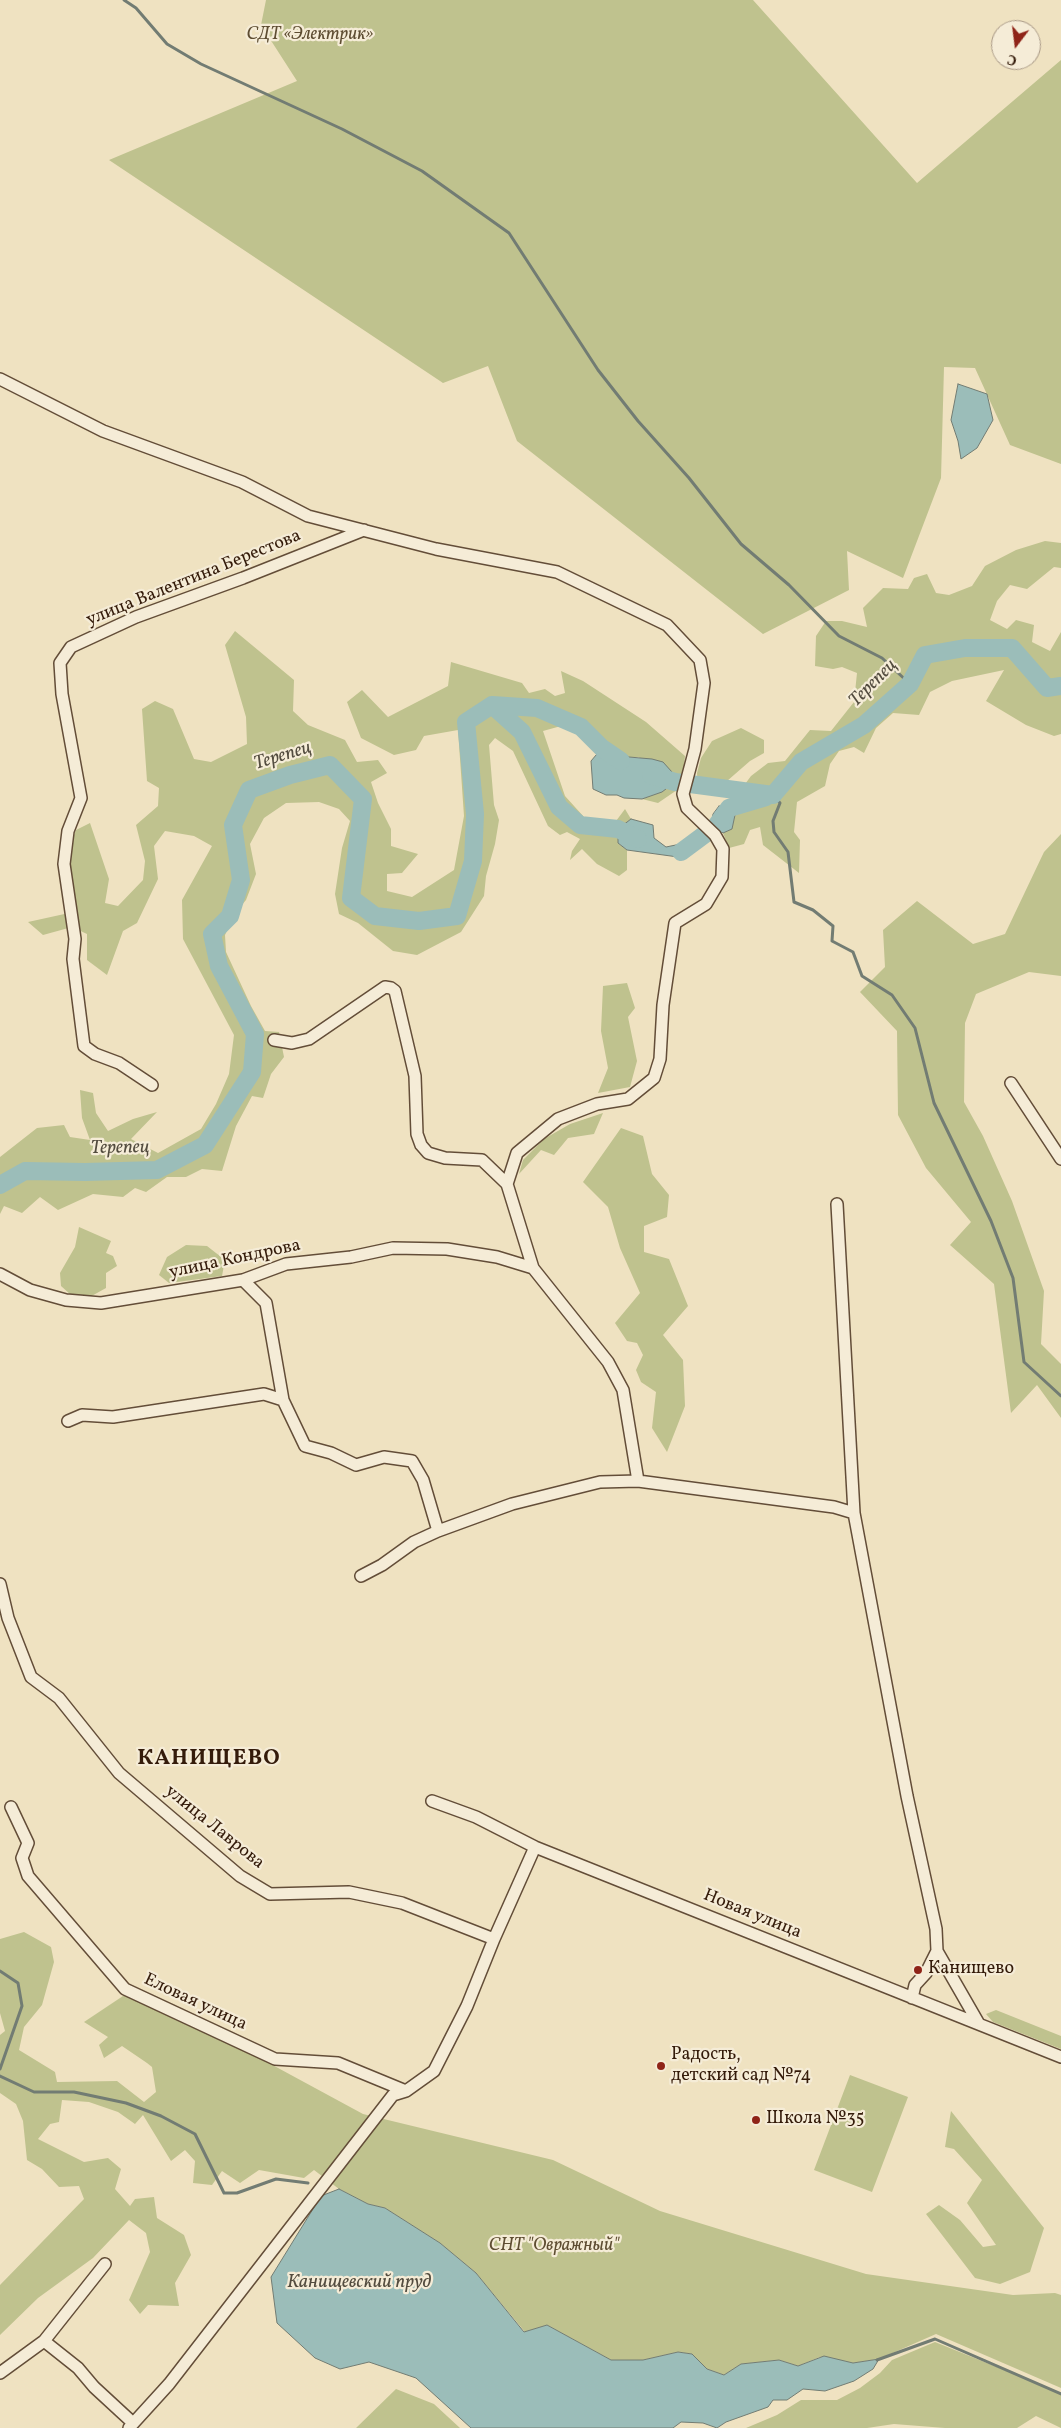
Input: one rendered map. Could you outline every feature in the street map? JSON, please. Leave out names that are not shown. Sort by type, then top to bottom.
[{"type":"street","points":[[0,379],[103,431],[242,482],[308,516],[436,549],[557,572],[667,625],[700,660],[704,683],[695,749],[683,794],[687,808],[715,836],[723,849],[722,877],[706,904],[676,923],[663,1004],[660,1059],[654,1078],[628,1100],[597,1104],[558,1119],[517,1153],[507,1184]]},
{"type":"street","name":"улица Валентина Берестова","points":[[152,1085],[119,1063],[95,1054],[84,1046],[73,959],[75,939],[64,864],[68,831],[80,798],[62,694],[60,663],[71,648],[136,617],[243,578],[364,530]]},
{"type":"street","points":[[274,1040],[292,1043],[309,1039],[385,987],[395,991],[415,1076],[416,1134],[421,1145],[428,1153],[445,1158],[482,1160],[507,1184],[533,1268],[608,1362],[623,1390],[638,1481]]},
{"type":"street","points":[[1011,1083],[1061,1159]]},
{"type":"street","points":[[837,1204],[854,1513],[907,1796],[936,1929],[937,1951],[979,2024]]},
{"type":"street","name":"улица Кондрова","points":[[0,1274],[30,1290],[66,1300],[101,1303],[243,1280],[286,1264],[350,1257],[393,1248],[447,1249],[497,1257],[533,1268]]},
{"type":"street","points":[[243,1280],[266,1303],[283,1400],[305,1446],[330,1453],[356,1465],[384,1457],[412,1461],[423,1480],[438,1531]]},
{"type":"street","points":[[68,1421],[82,1415],[113,1417],[264,1394],[283,1400]]},
{"type":"street","points":[[361,1576],[382,1565],[414,1542],[438,1531],[512,1504],[600,1482],[638,1481],[834,1507],[854,1513]]},
{"type":"street","name":"улица Лаврова","points":[[0,1584],[8,1618],[31,1677],[59,1698],[119,1773],[240,1876],[270,1894],[349,1892],[402,1903],[494,1939]]},
{"type":"street","name":"Новая улица","points":[[432,1801],[476,1817],[535,1847],[1061,2057]]},
{"type":"street","name":"Еловая улица","points":[[11,1807],[28,1843],[22,1858],[28,1876],[125,1989],[275,2060],[338,2063],[406,2091]]},
{"type":"street","points":[[44,2341],[78,2368],[131,2425],[169,2384],[393,2095],[406,2091],[434,2071],[467,2006],[494,1939],[535,1847]]},
{"type":"street","points":[[912,1998],[915,1985],[926,1973],[937,1951]]},
{"type":"street","points":[[0,2372],[44,2341],[105,2264]]},
{"type":"green space","name":"СДТ «Электрик»","points":[[266,0],[753,0],[917,183],[1061,60],[1061,464],[1010,445],[975,368],[944,367],[941,478],[903,578],[847,551],[849,590],[763,634],[517,441],[488,366],[443,383],[109,160],[297,81],[261,25]]},
{"type":"green space","points":[[1045,541],[1061,543],[1061,568],[1054,567],[1027,589],[1010,585],[997,601],[990,620],[1007,629],[1016,620],[1034,625],[1032,642],[1050,651],[1061,632],[1061,734],[1054,736],[1026,725],[986,701],[1004,670],[952,681],[930,692],[919,715],[893,713],[876,728],[864,753],[854,747],[839,751],[830,764],[825,786],[797,802],[794,832],[800,840],[799,873],[763,845],[760,827],[750,830],[744,844],[729,848],[723,833],[732,829],[735,815],[734,799],[751,776],[768,763],[785,761],[810,730],[831,731],[854,702],[857,673],[842,667],[833,669],[815,666],[816,636],[826,621],[842,621],[867,627],[863,608],[883,588],[908,589],[914,578],[927,574],[936,593],[949,595],[972,586],[985,566],[1016,550]]},
{"type":"green space","points":[[235,631],[294,680],[293,711],[308,725],[345,740],[357,762],[378,760],[387,773],[371,782],[378,803],[391,829],[391,846],[418,854],[402,873],[387,874],[387,891],[412,897],[454,870],[464,816],[458,730],[424,736],[416,750],[394,755],[361,738],[347,702],[362,690],[388,717],[448,686],[451,662],[522,683],[529,693],[545,689],[555,696],[565,693],[561,671],[583,681],[646,722],[685,756],[683,776],[677,790],[658,803],[642,799],[659,793],[639,757],[629,757],[614,748],[593,747],[571,730],[561,726],[543,731],[565,796],[584,817],[616,821],[625,809],[631,819],[618,829],[618,843],[627,850],[627,870],[619,876],[597,864],[582,849],[570,860],[572,851],[580,839],[567,832],[560,835],[548,826],[513,751],[495,738],[489,745],[494,805],[499,820],[495,844],[486,876],[484,896],[461,932],[417,955],[393,951],[358,923],[339,914],[335,894],[342,848],[350,821],[339,809],[319,802],[286,803],[264,818],[250,844],[256,874],[246,900],[236,912],[225,935],[226,952],[251,1006],[265,1031],[279,1032],[284,1057],[271,1074],[263,1098],[252,1096],[236,1126],[222,1171],[202,1169],[186,1177],[167,1177],[146,1192],[135,1188],[123,1197],[93,1194],[58,1210],[40,1197],[22,1213],[4,1206],[0,1214],[0,1157],[37,1128],[64,1125],[70,1137],[90,1140],[82,1118],[80,1090],[93,1093],[96,1113],[108,1131],[133,1119],[157,1112],[131,1139],[158,1153],[201,1129],[216,1104],[229,1074],[234,1035],[183,939],[182,900],[212,846],[194,836],[165,831],[154,846],[158,879],[137,923],[123,931],[107,975],[87,960],[87,934],[72,927],[43,935],[28,922],[69,913],[68,850],[76,830],[90,823],[109,879],[105,903],[118,906],[143,880],[145,861],[136,825],[158,806],[159,788],[147,781],[142,709],[155,701],[173,709],[194,759],[211,762],[247,744],[246,717],[225,645]]},
{"type":"green space","points":[[741,728],[764,740],[764,753],[750,761],[711,795],[698,792],[697,773],[701,758],[712,741]]},
{"type":"green space","points":[[1061,834],[1061,976],[1029,972],[976,994],[965,1023],[964,1102],[983,1136],[1012,1201],[1044,1291],[1041,1344],[1061,1364],[1061,1418],[1037,1385],[1011,1413],[994,1284],[950,1245],[971,1222],[926,1168],[898,1115],[897,1031],[860,992],[885,967],[883,930],[917,901],[973,944],[1005,934],[1044,852]]},
{"type":"green space","points":[[627,983],[635,1008],[628,1017],[637,1061],[630,1087],[598,1093],[608,1068],[601,1031],[603,986]]},
{"type":"green space","points":[[603,1113],[594,1134],[568,1138],[554,1155],[541,1150],[519,1174],[523,1160],[544,1139],[570,1124]]},
{"type":"green space","points":[[621,1128],[643,1136],[652,1174],[669,1195],[667,1217],[644,1226],[644,1252],[669,1259],[688,1306],[663,1335],[683,1360],[685,1406],[667,1452],[652,1428],[656,1392],[641,1382],[636,1370],[643,1355],[637,1343],[627,1341],[615,1323],[640,1293],[620,1248],[608,1207],[583,1182]]},
{"type":"green space","points":[[79,1227],[111,1241],[106,1253],[113,1256],[117,1266],[106,1273],[106,1288],[88,1298],[71,1295],[61,1286],[60,1273],[75,1247]]},
{"type":"green space","points":[[186,1245],[207,1246],[225,1260],[222,1276],[169,1283],[159,1275],[167,1257]]},
{"type":"green space","name":"СНТ \"Овражный\"","points":[[24,1932],[51,1947],[54,1962],[42,2005],[24,2027],[19,2050],[55,2072],[57,2082],[117,2081],[144,2102],[156,2092],[152,2067],[122,2046],[104,2058],[99,2045],[108,2037],[84,2022],[126,1994],[219,2036],[363,2114],[553,2160],[660,2211],[866,2274],[1013,2295],[1055,2293],[1061,2295],[1061,2388],[936,2334],[879,2359],[853,2363],[820,2357],[798,2366],[779,2360],[741,2364],[724,2375],[707,2369],[692,2354],[678,2352],[643,2360],[611,2360],[547,2325],[525,2332],[476,2273],[440,2243],[385,2208],[368,2204],[339,2189],[314,2170],[304,2178],[259,2170],[240,2183],[222,2171],[212,2185],[193,2183],[195,2161],[185,2150],[171,2161],[143,2115],[135,2124],[118,2112],[89,2102],[62,2100],[59,2122],[50,2124],[38,2139],[84,2162],[108,2158],[121,2169],[115,2189],[130,2206],[135,2199],[154,2197],[157,2218],[184,2235],[191,2255],[175,2283],[179,2306],[148,2305],[140,2314],[129,2300],[150,2252],[146,2233],[129,2220],[93,2258],[38,2298],[0,2335],[0,2285],[84,2199],[79,2186],[59,2187],[42,2169],[27,2160],[23,2121],[16,2104],[0,2093],[0,2035],[5,2031],[0,2013],[0,1939]]},
{"type":"green space","points":[[996,2010],[1061,2036],[1061,2049],[993,2022],[986,2014]]},
{"type":"green space","points":[[850,2075],[908,2097],[872,2192],[814,2170]]},
{"type":"green space","points":[[951,2111],[1044,2228],[1030,2272],[1000,2284],[975,2278],[926,2214],[939,2205],[960,2220],[983,2247],[996,2245],[967,2203],[982,2180],[954,2149],[945,2147]]},
{"type":"green space","points":[[935,2342],[1061,2393],[1061,2428],[1036,2416],[1017,2428],[945,2428],[894,2424],[867,2428],[746,2428],[777,2415],[801,2400],[837,2400],[860,2388],[880,2373],[892,2360]]},
{"type":"green space","points":[[396,2389],[434,2404],[460,2428],[356,2428]]},
{"type":"water","points":[[958,384],[987,394],[993,420],[977,448],[961,459],[958,441],[951,420]]},
{"type":"water","points":[[602,748],[614,748],[629,757],[663,762],[672,772],[675,782],[662,792],[642,799],[606,795],[593,789],[591,761]]},
{"type":"water","points":[[719,806],[729,808],[735,815],[732,829],[723,833],[712,821],[713,814]]},
{"type":"water","points":[[631,819],[653,825],[654,838],[666,847],[700,840],[695,852],[678,857],[627,850],[618,843],[618,829]]},
{"type":"water","name":"Канищевский пруд","points":[[339,2189],[368,2204],[385,2208],[440,2243],[476,2273],[524,2332],[547,2325],[611,2360],[643,2360],[678,2352],[692,2354],[707,2369],[724,2375],[741,2364],[779,2360],[798,2366],[824,2356],[853,2363],[879,2359],[873,2369],[854,2381],[825,2391],[803,2389],[787,2400],[773,2400],[768,2407],[726,2422],[717,2428],[703,2423],[681,2422],[673,2428],[471,2428],[416,2378],[369,2362],[340,2369],[315,2358],[277,2323],[271,2277],[321,2196]]},
{"type":"waterway","points":[[124,0],[136,8],[167,44],[201,64],[342,129],[422,171],[509,233],[598,370],[638,421],[689,478],[741,544],[789,585],[839,636],[882,658],[910,684]]},
{"type":"waterway","name":"Терепец","points":[[651,775],[675,782],[773,795],[801,762],[864,725],[910,684],[925,655],[965,648],[1012,648],[1047,688],[1061,686]]},
{"type":"waterway","name":"Терепец","points":[[492,705],[522,732],[559,807],[580,825],[618,829],[638,839]]},
{"type":"waterway","name":"Терепец","points":[[0,1185],[25,1171],[157,1170],[205,1145],[252,1072],[255,1034],[219,966],[212,934],[230,916],[241,880],[233,825],[249,790],[290,775],[330,765],[363,799],[351,898],[375,916],[419,921],[457,916],[473,861],[475,814],[466,722],[492,705],[537,708],[581,727],[602,748],[621,761]]},
{"type":"waterway","points":[[773,795],[780,803],[773,821],[774,832],[788,852],[794,902],[813,910],[833,926],[832,941],[853,952],[862,976],[892,995],[915,1028],[934,1103],[991,1221],[1013,1278],[1024,1362],[1061,1396]]},
{"type":"waterway","name":"Терепец","points":[[681,852],[716,826],[729,808],[766,797]]},
{"type":"waterway","points":[[0,1971],[18,1983],[22,2006],[0,2069]]},
{"type":"waterway","points":[[0,2076],[34,2092],[74,2092],[126,2103],[161,2116],[195,2134],[224,2193],[237,2193],[276,2179],[308,2183]]},
{"type":"waterway","points":[[877,2360],[935,2339],[1061,2394]]},
{"type":"place","name":"Канищево","points":[[918,1970]]},
{"type":"place","name":"Радость, детский сад №74","points":[[661,2066]]},
{"type":"place","name":"Школа №35","points":[[756,2120]]},
{"type":"district","name":"КАНИЩЕВО","points":[[209,1760]]}]
